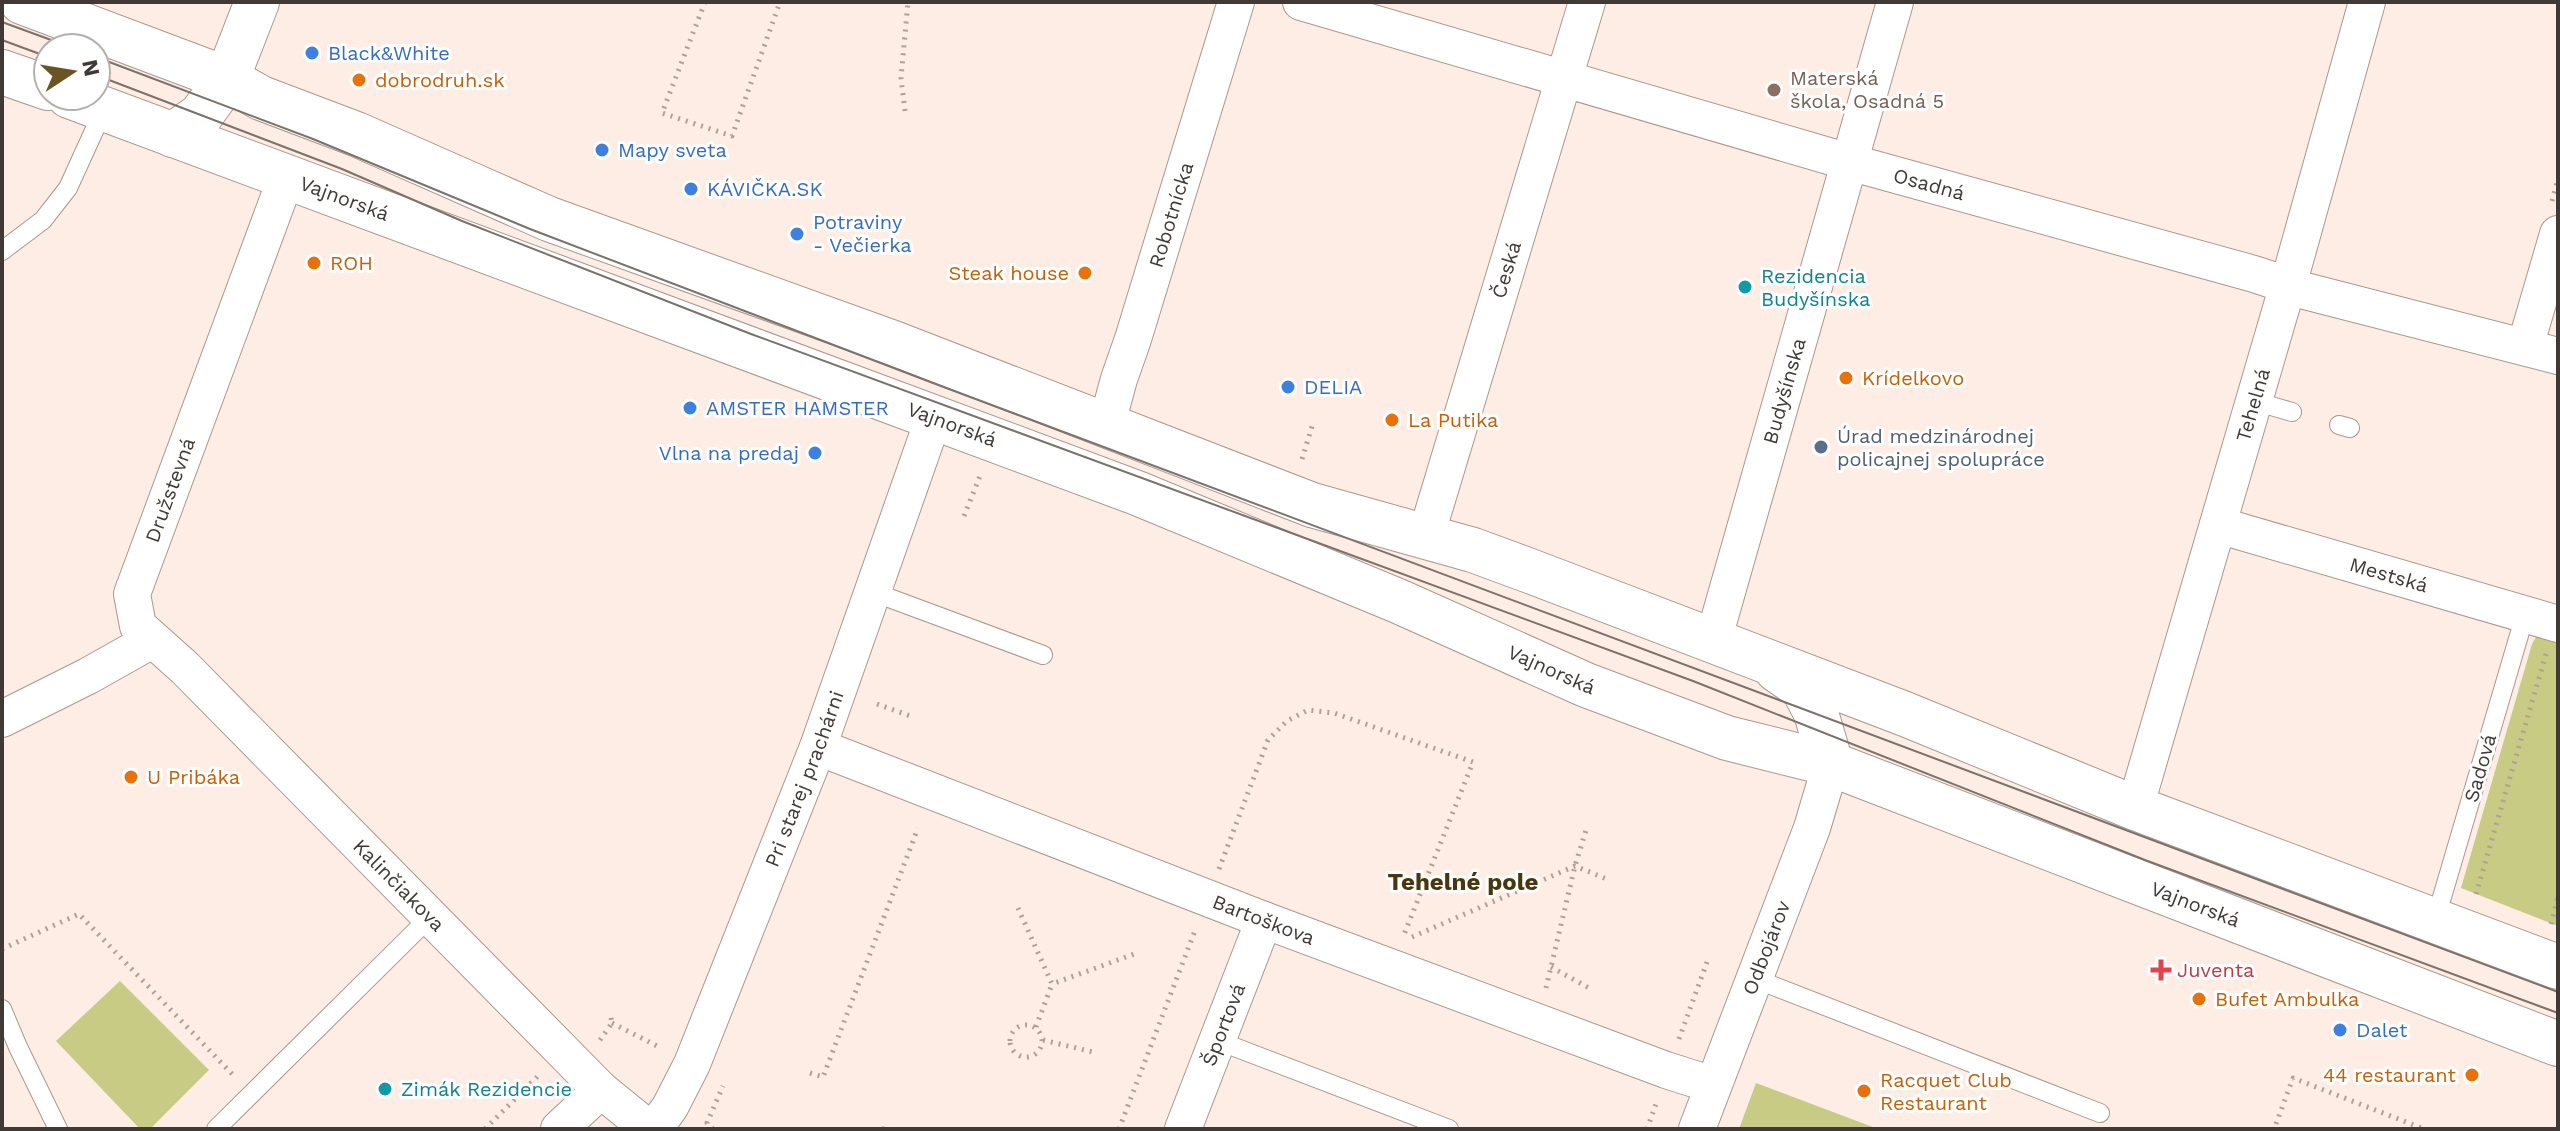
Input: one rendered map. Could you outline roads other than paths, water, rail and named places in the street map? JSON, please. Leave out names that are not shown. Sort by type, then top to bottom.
[{"type":"main road","points":[[22,2],[227,79],[261,98],[356,134],[549,219],[896,344],[1312,505],[1426,536],[1530,571],[1905,714],[2135,808],[2454,913],[2553,950]]},
{"type":"main road","points":[[173,135],[201,115],[227,79],[257,2]]},
{"type":"main road","points":[[2,72],[32,82]]},
{"type":"main road","name":"Vajnorská","points":[[112,112],[1137,493],[1398,601],[1586,685],[1727,738],[1831,764],[2558,1044]]},
{"type":"main road","points":[[1758,657],[1803,688],[1816,713],[1831,764]]},
{"type":"main road","points":[[1831,764],[1849,742],[1864,731],[1905,714]]},
{"type":"street","name":"Robotnícka","points":[[1106,427],[1236,2]]},
{"type":"street","name":"Osadná","points":[[1301,2],[2305,291],[2542,352]]},
{"type":"street","name":"Česká","points":[[1426,536],[1587,2]]},
{"type":"street","name":"Budyšínska","points":[[1713,641],[1895,2]]},
{"type":"street","name":"Tehelná","points":[[2135,808],[2367,2]]},
{"type":"street","name":"Družstevná","points":[[152,640],[138,626],[132,594],[286,178]]},
{"type":"street","points":[[2542,352],[2554,221]]},
{"type":"street","name":"Pri starej prachárni","points":[[652,1129],[670,1107],[692,1064],[818,747],[935,420]]},
{"type":"street","name":"Mestská","points":[[2218,525],[2543,629]]},
{"type":"street","points":[[2,719],[152,640]]},
{"type":"street","name":"Kalinčiakova","points":[[152,640],[185,668],[601,1090],[652,1129]]},
{"type":"street","name":"Bartoškova","points":[[818,747],[1264,920],[1713,1085]]},
{"type":"street","name":"Odbojárov","points":[[1697,1129],[1812,828],[1831,764]]},
{"type":"street","name":"Športová","points":[[1183,1129],[1264,920]]},
{"type":"street","points":[[559,1129],[601,1090]]},
{"type":"lane","points":[[2,251],[43,220],[68,188],[84,112]]},
{"type":"lane","points":[[2254,401],[2292,412]]},
{"type":"lane","points":[[873,592],[1043,655]]},
{"type":"lane","name":"Sadová","points":[[2454,913],[2543,629]]},
{"type":"lane","points":[[216,1129],[431,916]]},
{"type":"lane","points":[[1753,978],[2100,1113]]},
{"type":"lane","points":[[2,1009],[58,1129]]},
{"type":"lane","points":[[1216,1040],[1449,1129]]},
{"type":"tram line","points":[[2,22],[32,33]]},
{"type":"tram line","points":[[2,40],[32,51]]},
{"type":"tram line","points":[[112,63],[313,139],[530,229],[933,383],[2558,992]]},
{"type":"tram line","points":[[112,81],[342,169],[462,221],[751,334],[1693,681],[2145,860],[2558,1013]]},
{"type":"place","name":"Black&White","points":[[312,53]]},
{"type":"place","name":"dobrodruh.sk","points":[[359,80]]},
{"type":"place","name":"Materská škola, Osadná 5","points":[[1774,90]]},
{"type":"place","name":"Mapy sveta","points":[[602,150]]},
{"type":"place","name":"KÁVIČKA.SK","points":[[691,189]]},
{"type":"place","name":"Potraviny - Večierka","points":[[797,234]]},
{"type":"place","name":"ROH","points":[[314,263]]},
{"type":"place","name":"Steak house","points":[[1085,273]]},
{"type":"place","name":"Rezidencia Budyšínska","points":[[1745,287]]},
{"type":"place","name":"Krídelkovo","points":[[1846,378]]},
{"type":"place","name":"DELIA","points":[[1288,387]]},
{"type":"place","name":"AMSTER HAMSTER","points":[[690,408]]},
{"type":"place","name":"La Putika","points":[[1392,420]]},
{"type":"place","name":"Úrad medzinárodnej policajnej spolupráce","points":[[1821,447]]},
{"type":"place","name":"Vlna na predaj","points":[[815,453]]},
{"type":"place","name":"U Pribáka","points":[[131,777]]},
{"type":"place","name":"Juventa","points":[[2161,970]]},
{"type":"place","name":"Bufet Ambulka","points":[[2199,999]]},
{"type":"place","name":"Dalet","points":[[2340,1030]]},
{"type":"place","name":"44 restaurant","points":[[2472,1075]]},
{"type":"place","name":"Zimák Rezidencie","points":[[385,1089]]},
{"type":"place","name":"Racquet Club Restaurant","points":[[1864,1091]]},
{"type":"district","name":"Tehelné pole","points":[[1463,882]]}]
